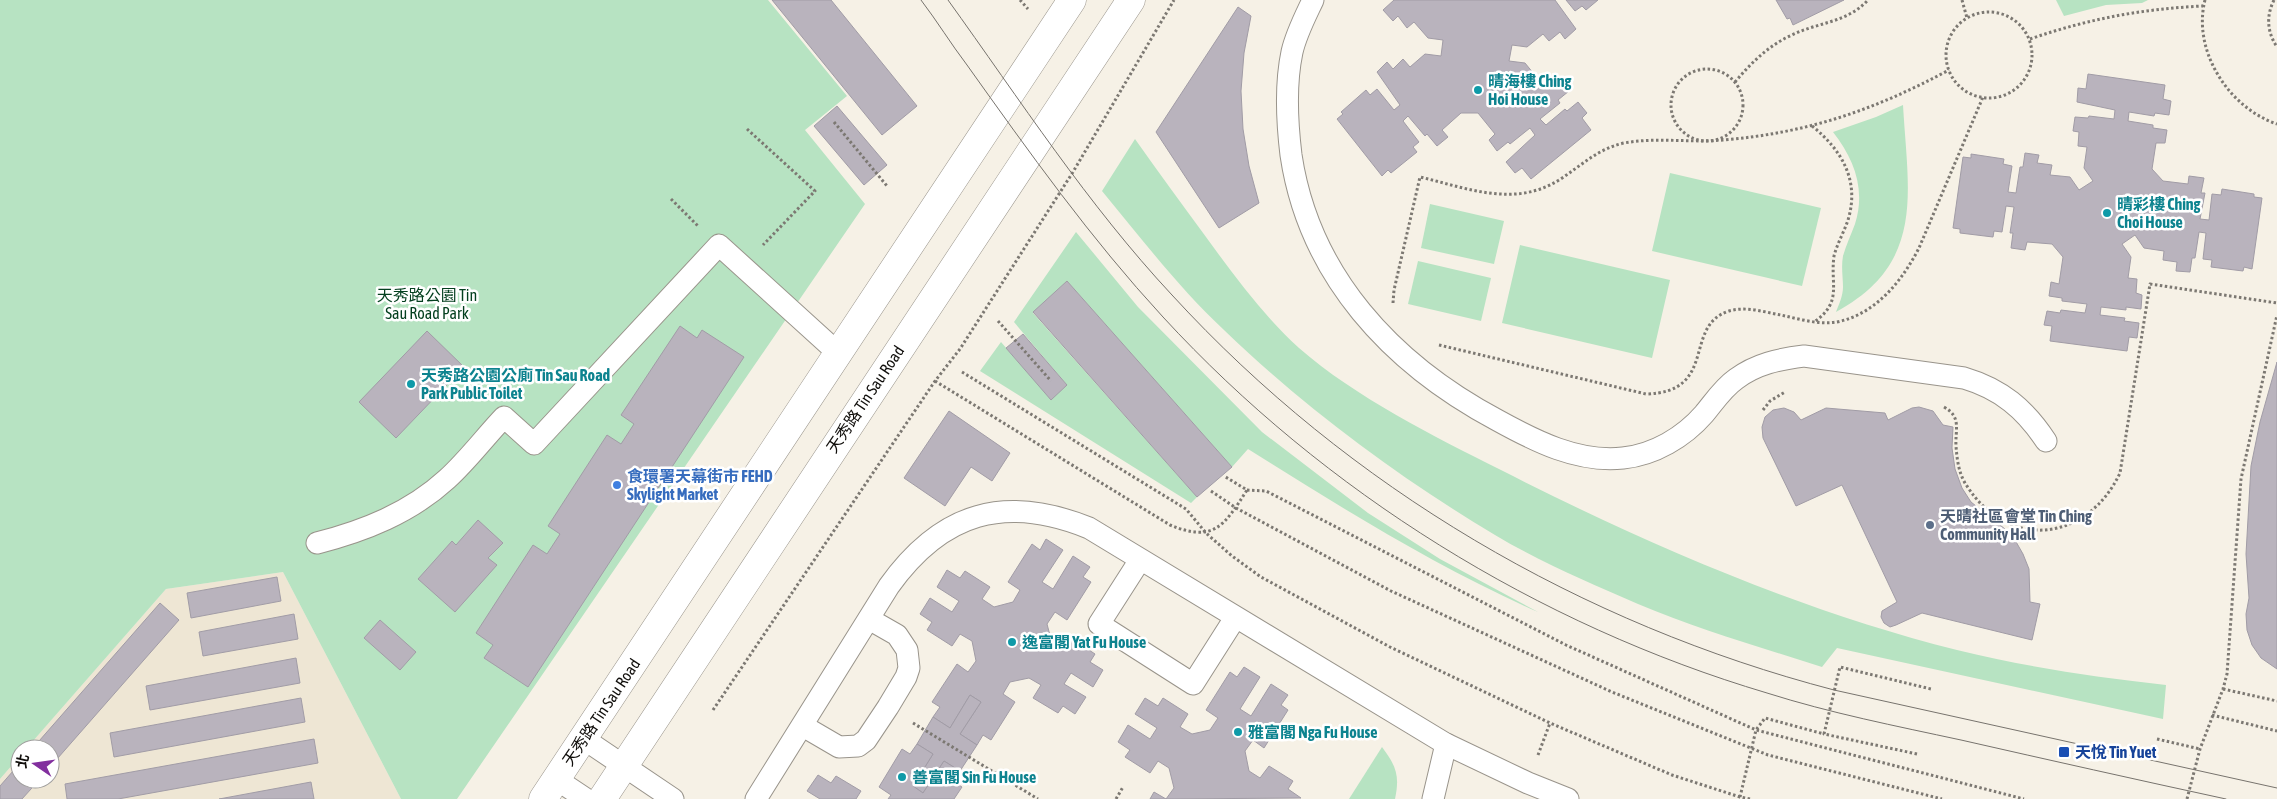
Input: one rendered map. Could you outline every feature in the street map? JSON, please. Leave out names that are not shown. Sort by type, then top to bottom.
[{"type":"street","name":"天秀路 Tin Sau Road","points":[[550,789],[1072,0]]},
{"type":"street","name":"天秀路 Tin Sau Road","points":[[602,799],[1131,0]]},
{"type":"lane","points":[[1313,0],[1302,23],[1292,52],[1288,94],[1288,135],[1294,176],[1303,210],[1333,274],[1353,303],[1382,335],[1413,364],[1484,414],[1516,431],[1573,455],[1599,460],[1625,458],[1650,452],[1688,430],[1718,395],[1735,379],[1755,367],[1779,359],[1804,356],[1964,378],[1982,383],[2012,400],[2026,412],[2046,441]]},
{"type":"lane","points":[[317,543],[367,528],[416,503],[447,479],[504,417],[534,444],[719,245],[838,353]]},
{"type":"lane","points":[[756,799],[906,562],[928,542],[953,526],[980,516],[1008,511],[1036,512],[1063,517],[1089,528],[1446,744],[1528,783],[1568,799]]},
{"type":"lane","points":[[1140,560],[1099,624],[1193,684],[1235,618]]},
{"type":"lane","points":[[803,726],[839,747],[858,746],[866,740],[888,707],[906,677],[909,668],[907,650],[896,635],[869,619]]},
{"type":"lane","points":[[584,739],[673,799]]},
{"type":"lane","points":[[1433,799],[1446,744]]},
{"type":"lane","points":[[550,789],[586,799]]},
{"type":"path","points":[[713,710],[936,381],[960,349],[1072,172],[1174,0]]},
{"type":"path","points":[[1735,82],[1763,53],[1790,35],[1851,15],[1868,0]]},
{"type":"path","points":[[1962,0],[1967,18]]},
{"type":"path","points":[[2205,0],[2203,6],[2203,31],[2208,54],[2218,77],[2233,96],[2252,112],[2277,124]]},
{"type":"path","points":[[2274,0],[2269,9],[2268,25],[2272,40],[2277,47]]},
{"type":"path","points":[[2030,39],[2072,24],[2115,14],[2159,8],[2203,6]]},
{"type":"path","points":[[1982,12],[2004,14],[2022,26],[2030,39],[2032,54],[2030,69],[2023,82],[2011,91],[1998,97],[1983,97],[1968,92],[1957,83],[1949,70],[1946,55],[1949,40],[1956,27],[1967,18],[1982,12]]},
{"type":"path","points":[[1704,69],[1727,74],[1735,82],[1742,92],[1744,104],[1739,122],[1727,135],[1716,140],[1704,141],[1692,138],[1682,131],[1675,122],[1671,99],[1675,88],[1682,78],[1692,72],[1704,69]]},
{"type":"path","points":[[1394,310],[1394,290],[1420,177],[1492,194],[1510,196],[1545,188],[1561,179],[1590,156],[1616,146],[1648,141],[1704,141],[1746,138],[1812,126],[1872,107],[1911,90],[1949,70]]},
{"type":"path","points":[[1430,343],[1646,394],[1659,394],[1671,390],[1690,375],[1697,364],[1703,335],[1709,325],[1727,312],[1741,308],[1813,322],[1837,322],[1859,315],[1895,286],[1908,269],[1919,248],[1983,97]]},
{"type":"path","points":[[834,122],[887,186]]},
{"type":"path","points":[[1812,126],[1827,138],[1840,153],[1848,171],[1851,188],[1848,220],[1834,256],[1833,298],[1822,316],[1813,322]]},
{"type":"path","points":[[742,267],[815,191],[747,129]]},
{"type":"path","points":[[671,200],[719,245]]},
{"type":"path","points":[[2187,799],[2200,749],[2227,674],[2241,479],[2277,315]]},
{"type":"path","points":[[998,321],[1051,381]]},
{"type":"path","points":[[962,372],[1186,509],[1206,533],[1232,556],[1261,577],[1390,647],[1550,723],[1663,771],[1750,799]]},
{"type":"path","points":[[936,381],[1170,525],[1189,533],[1206,533],[1224,522],[1236,508],[1247,490]]},
{"type":"path","points":[[1224,476],[1247,490],[1266,491],[1566,645],[1756,730],[2024,799]]},
{"type":"path","points":[[1211,491],[1236,508],[1399,594],[1612,692],[1768,755],[1942,799]]},
{"type":"path","points":[[1824,734],[1840,667],[1931,689]]},
{"type":"path","points":[[2223,689],[2277,701]]},
{"type":"path","points":[[2212,715],[2277,730]]},
{"type":"path","points":[[1740,797],[1756,730],[1765,718],[1824,734],[1917,754]]},
{"type":"path","points":[[925,730],[1038,799]]},
{"type":"path","points":[[2157,739],[2200,749]]},
{"type":"path","points":[[1116,799],[1123,787]]},
{"type":"shaded area","points":[[283,572],[401,799],[0,799],[0,779],[10,768],[10,789],[60,789],[60,739],[35,739],[166,589]]},
{"type":"green space","name":"天秀路公園 Tin Sau Road Park","points":[[0,0],[768,0],[847,96],[805,130],[865,204],[457,799],[401,799],[283,572],[166,589],[35,739],[10,739],[10,768],[0,779]]},
{"type":"green space","points":[[2056,0],[2148,0],[2142,3],[2106,5],[2064,16]]},
{"type":"green space","points":[[1903,105],[1908,196],[1905,223],[1898,248],[1885,271],[1865,293],[1836,312],[1843,290],[1843,256],[1855,224],[1859,199],[1856,175],[1852,164],[1833,132]]},
{"type":"green space","points":[[1135,139],[1228,267],[1273,322],[1299,348],[1321,366],[1396,415],[1611,524],[1724,573],[1839,615],[1898,634],[2009,662],[2114,679],[2166,685],[2163,719],[1837,648],[1822,667],[1660,613],[1565,572],[1512,545],[1423,489],[1320,414],[1255,359],[1191,297],[1102,191]]},
{"type":"green space","points":[[1670,173],[1821,208],[1802,286],[1652,251]]},
{"type":"green space","points":[[1430,204],[1504,221],[1494,264],[1421,248]]},
{"type":"green space","points":[[1076,232],[1138,307],[1262,432],[1368,513],[1440,559],[1538,612],[1463,576],[1390,536],[1248,449],[1232,467],[1067,281],[1033,313],[1197,497],[1191,503],[980,371],[1001,342],[1051,399],[1067,385],[1014,322]]},
{"type":"green space","points":[[1520,245],[1670,280],[1652,358],[1502,323]]},
{"type":"green space","points":[[1418,261],[1491,278],[1481,321],[1408,304]]},
{"type":"green space","points":[[1382,747],[1396,771],[1395,799],[1349,799]]},
{"type":"building","points":[[772,0],[831,0],[917,106],[882,135]]},
{"type":"building","name":"晴海樓 Ching Hoi House","points":[[1394,0],[1555,0],[1576,29],[1565,39],[1560,32],[1549,41],[1543,34],[1527,47],[1512,45],[1509,61],[1525,63],[1538,79],[1545,73],[1554,85],[1560,80],[1569,91],[1558,100],[1560,103],[1540,119],[1546,125],[1565,109],[1567,111],[1578,102],[1587,113],[1582,118],[1591,130],[1531,179],[1522,168],[1515,173],[1506,162],[1535,135],[1530,128],[1510,144],[1508,142],[1497,151],[1489,140],[1495,134],[1478,113],[1461,113],[1442,130],[1448,137],[1437,146],[1427,134],[1425,136],[1408,116],[1403,121],[1419,142],[1413,147],[1417,152],[1391,173],[1388,170],[1382,176],[1337,119],[1343,114],[1341,112],[1366,90],[1370,95],[1377,89],[1394,110],[1400,105],[1377,72],[1387,62],[1393,69],[1403,59],[1410,67],[1425,54],[1441,56],[1443,40],[1428,38],[1414,22],[1407,28],[1398,16],[1393,21],[1383,10]]},
{"type":"building","points":[[1566,0],[1598,0],[1586,10],[1582,6],[1575,11]]},
{"type":"building","points":[[1776,0],[1844,0],[1793,25],[1790,18],[1787,19]]},
{"type":"building","points":[[1238,7],[1251,16],[1244,53],[1241,91],[1243,129],[1249,166],[1259,203],[1219,228],[1156,132]]},
{"type":"building","name":"晴彩樓 Ching Choi House","points":[[2088,74],[2165,85],[2163,99],[2171,101],[2169,115],[2155,113],[2154,116],[2129,112],[2128,121],[2153,125],[2153,128],[2167,130],[2165,143],[2156,143],[2152,169],[2163,181],[2188,184],[2189,176],[2204,178],[2201,193],[2205,193],[2200,219],[2209,220],[2212,194],[2221,195],[2222,189],[2254,194],[2254,197],[2262,198],[2252,269],[2244,267],[2243,271],[2211,267],[2212,260],[2203,259],[2206,233],[2199,232],[2195,258],[2192,258],[2190,272],[2176,271],[2177,262],[2163,260],[2164,251],[2144,248],[2135,235],[2122,244],[2131,257],[2128,278],[2137,279],[2136,293],[2142,295],[2141,309],[2126,307],[2126,310],[2101,307],[2100,315],[2125,318],[2124,321],[2139,323],[2137,338],[2129,337],[2127,351],[2050,341],[2052,326],[2044,325],[2047,311],[2060,313],[2061,310],[2085,313],[2087,304],[2062,301],[2062,298],[2049,296],[2051,282],[2059,284],[2063,257],[2052,244],[2027,242],[2025,250],[2011,248],[2013,233],[2010,233],[2014,207],[2006,206],[2002,232],[1994,231],[1993,237],[1960,233],[1960,229],[1953,228],[1963,157],[1971,158],[1971,154],[2004,159],[2003,164],[2012,166],[2008,192],[2016,193],[2020,167],[2023,167],[2025,153],[2039,155],[2037,163],[2052,165],[2050,175],[2070,177],[2079,190],[2093,181],[2084,168],[2087,147],[2078,146],[2079,132],[2073,131],[2075,117],[2088,118],[2089,116],[2114,119],[2115,110],[2077,102],[2078,88],[2086,89]]},
{"type":"building","points":[[837,106],[887,165],[864,185],[814,126]]},
{"type":"building","points":[[1067,281],[1232,467],[1197,497],[1033,312]]},
{"type":"building","name":"食環署天幕街市 FEHD Skylight Market","points":[[680,326],[697,338],[702,330],[744,357],[528,687],[484,658],[493,645],[476,633],[533,545],[547,554],[560,534],[548,526],[607,435],[621,444],[634,424],[621,415]]},
{"type":"building","name":"天秀路公園公廁 Tin Sau Road Park Public Toilet","points":[[427,331],[464,367],[396,438],[359,402]]},
{"type":"building","points":[[1023,334],[1067,385],[1051,400],[1006,348]]},
{"type":"building","points":[[2277,362],[2277,669],[2261,658],[2252,645],[2247,630],[2246,614],[2249,598],[2246,554],[2251,466],[2260,422]]},
{"type":"building","name":"天晴社區會堂 Tin Ching Community Hall","points":[[1919,407],[1933,411],[1943,425],[1953,427],[1952,448],[1955,469],[1962,488],[1971,502],[2005,529],[2015,540],[2023,554],[2029,569],[2030,602],[2040,604],[2032,640],[1922,613],[1890,627],[1884,623],[1881,617],[1882,611],[1897,602],[1842,485],[1796,506],[1763,438],[1762,427],[1765,417],[1773,410],[1784,408],[1794,412],[1801,420],[1826,408],[1885,413],[1888,420],[1912,408]]},
{"type":"building","points":[[949,411],[1010,453],[992,481],[971,467],[945,506],[904,478]]},
{"type":"building","points":[[478,520],[503,543],[488,558],[497,565],[455,612],[418,579],[452,541],[456,545]]},
{"type":"building","name":"逸富閣 Yat Fu House","points":[[1046,539],[1063,550],[1042,582],[1053,589],[1073,556],[1090,567],[1083,577],[1091,582],[1067,620],[1055,612],[1047,624],[1052,643],[1063,651],[1071,638],[1095,654],[1090,662],[1103,670],[1093,687],[1071,673],[1064,684],[1086,697],[1075,714],[1063,706],[1058,713],[1033,698],[1041,685],[1029,678],[1010,682],[1003,694],[1015,702],[991,740],[983,735],[977,745],[960,734],[981,702],[970,695],[950,728],[933,717],[940,707],[932,702],[957,664],[968,672],[976,661],[972,641],[960,634],[952,646],[927,630],[932,622],[920,614],[930,598],[952,612],[959,601],[937,587],[947,570],[960,578],[965,571],[990,587],[982,599],[994,607],[1013,602],[1020,590],[1008,582],[1032,544],[1040,550]]},
{"type":"building","points":[[277,577],[281,601],[191,618],[187,593]]},
{"type":"building","points":[[160,603],[179,620],[60,756],[60,739],[41,739]]},
{"type":"building","points":[[294,614],[298,639],[203,656],[199,632]]},
{"type":"building","points":[[380,620],[416,652],[400,670],[364,638]]},
{"type":"building","points":[[296,658],[300,683],[150,710],[146,686]]},
{"type":"building","name":"雅富閣 Nga Fu House","points":[[1244,667],[1260,677],[1240,709],[1251,716],[1271,684],[1288,695],[1281,705],[1288,710],[1264,748],[1253,740],[1245,751],[1249,771],[1260,778],[1269,766],[1293,781],[1288,789],[1301,798],[1166,799],[1174,788],[1169,768],[1158,761],[1150,773],[1125,757],[1130,750],[1118,742],[1128,725],[1150,739],[1157,728],[1135,714],[1145,698],[1158,706],[1163,698],[1188,714],[1180,727],[1192,734],[1210,730],[1218,718],[1206,710],[1230,672],[1237,677]]},
{"type":"building","points":[[970,695],[981,702],[960,734],[977,745],[960,771],[944,761],[923,793],[913,786],[933,754],[917,744],[933,717],[950,728]]},
{"type":"building","points":[[301,698],[305,722],[114,757],[110,733]]},
{"type":"building","points":[[314,739],[318,763],[118,799],[67,799],[65,784]]},
{"type":"building","name":"善富閣 Sin Fu House","points":[[917,744],[933,754],[913,786],[923,793],[944,761],[960,771],[954,782],[962,787],[954,799],[888,799],[891,795],[879,787],[902,749],[910,754]]},
{"type":"building","points":[[10,774],[10,789],[31,789],[22,799],[0,799],[0,786]]},
{"type":"building","points":[[818,775],[831,783],[836,776],[861,791],[856,799],[820,799],[807,791]]},
{"type":"building","points":[[311,782],[314,799],[219,799]]},
{"type":"building","points":[[1154,792],[1166,799],[1150,799]]},
{"type":"tram line","points":[[921,0],[1061,194],[1111,257],[1163,317],[1226,381],[1293,440],[1364,495],[1440,545],[1518,590],[1599,630],[1682,664],[1767,693],[1863,719],[2226,799]]},
{"type":"tram line","points":[[948,0],[1028,114],[1083,188],[1141,261],[1172,295],[1241,365],[1315,429],[1393,487],[1475,540],[1560,587],[1649,628],[1740,662],[1834,690],[2277,788]]},
{"type":"place","name":"晴海樓 Ching Hoi House","points":[[1478,90]]},
{"type":"place","name":"晴彩樓 Ching Choi House","points":[[2107,213]]},
{"type":"place","name":"天秀路公園公廁 Tin Sau Road Park Public Toilet","points":[[411,384]]},
{"type":"place","name":"食環署天幕街市 FEHD Skylight Market","points":[[617,485]]},
{"type":"place","name":"天晴社區會堂 Tin Ching Community Hall","points":[[1930,525]]},
{"type":"place","name":"逸富閣 Yat Fu House","points":[[1012,642]]},
{"type":"place","name":"雅富閣 Nga Fu House","points":[[1238,732]]},
{"type":"place","name":"天悅 Tin Yuet","points":[[2064,752]]},
{"type":"place","name":"善富閣 Sin Fu House","points":[[902,777]]}]
